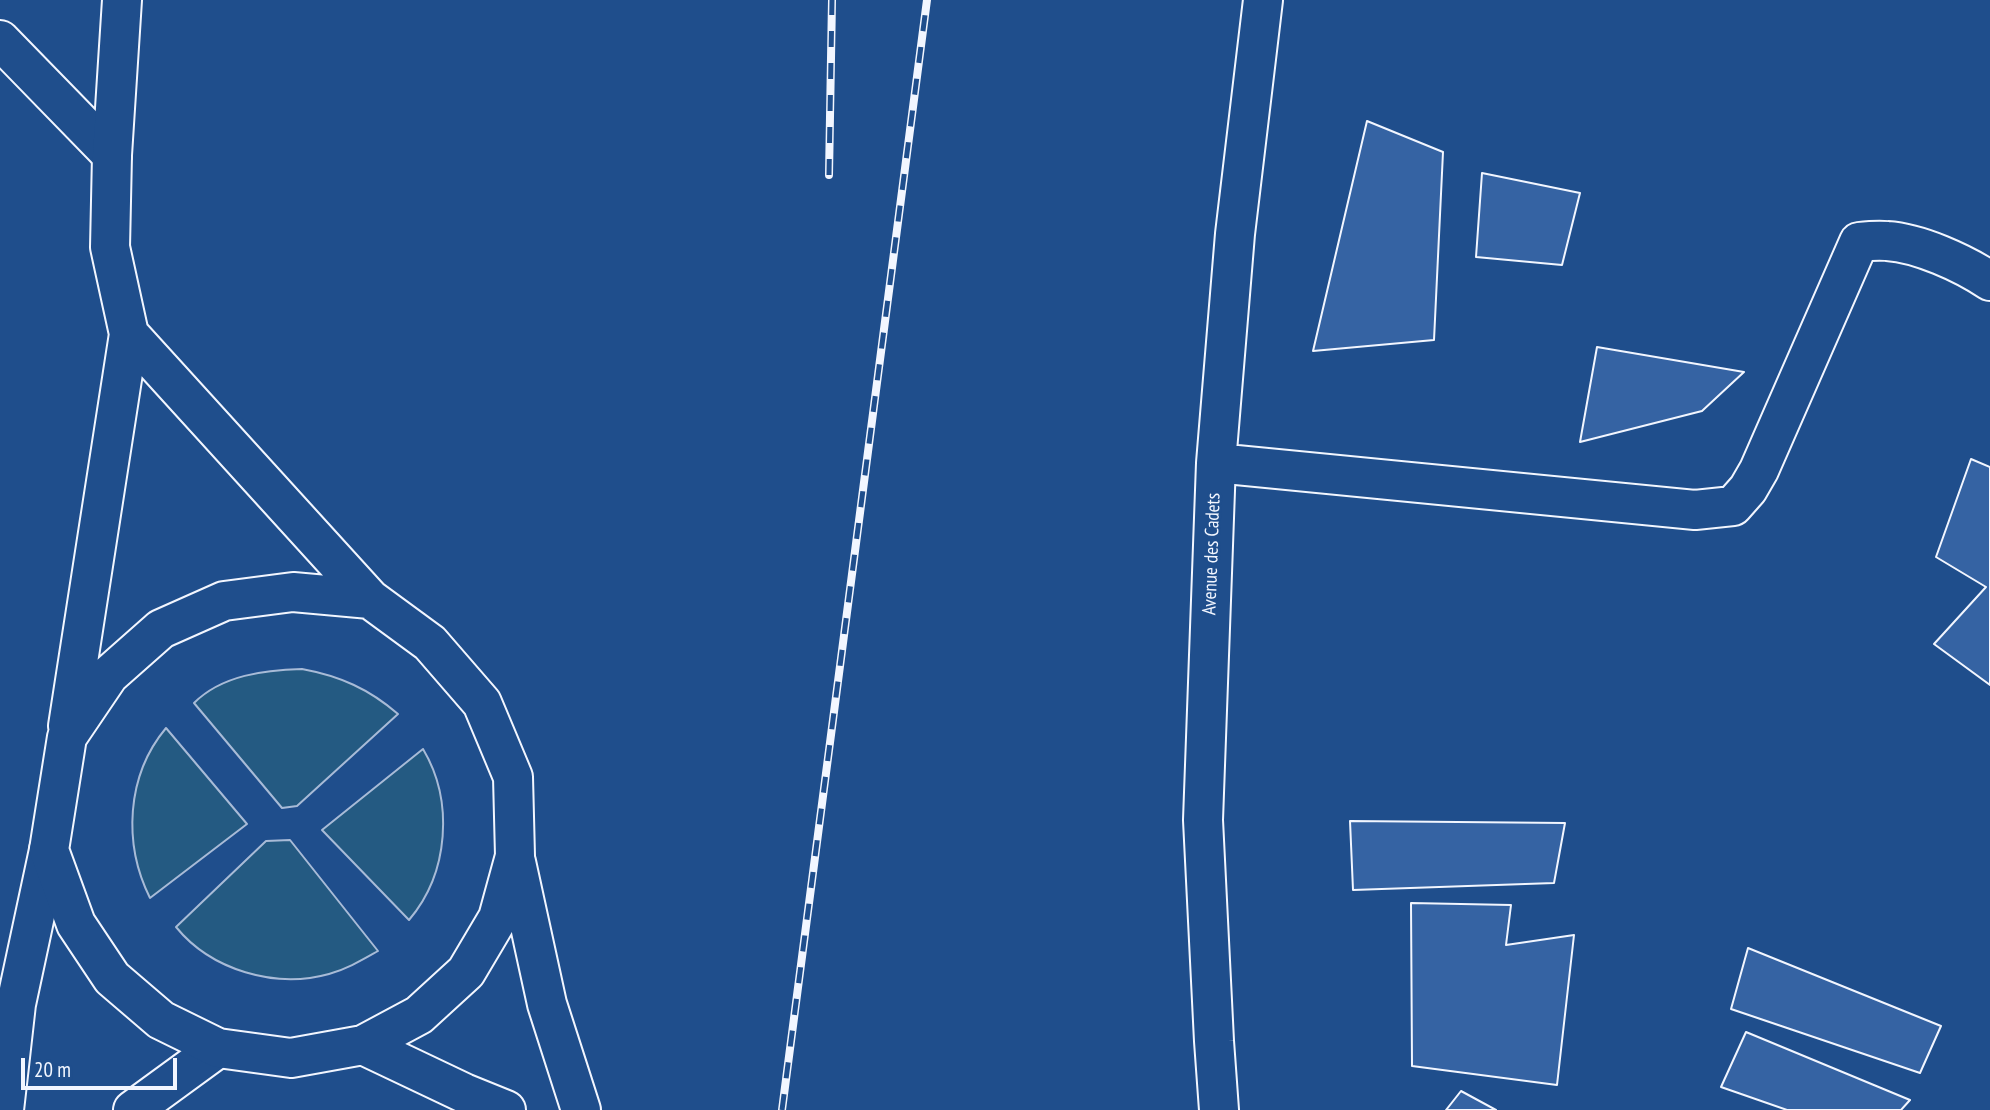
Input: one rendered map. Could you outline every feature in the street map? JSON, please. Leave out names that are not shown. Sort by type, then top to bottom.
[{"type":"main road","points":[[4,1110],[16,1004],[49,850],[129,334],[110,247],[112,155],[122,0]]},
{"type":"main road","name":"Avenue des Cadets","points":[[1219,1110],[1203,820],[1216,463],[1235,234],[1263,0]]},
{"type":"main road","points":[[0,40],[112,155]]},
{"type":"main road","points":[[1216,463],[1695,510],[1733,506],[1748,489],[1759,470],[1859,242],[1886,241],[1916,246],[1979,273],[1990,281]]},
{"type":"main road","points":[[129,334],[370,599],[430,643],[482,703],[513,777],[515,856],[547,1004],[581,1110]]},
{"type":"main road","points":[[66,737],[109,675],[161,629],[224,601],[293,592],[370,599]]},
{"type":"main road","points":[[49,850],[76,924],[112,978],[161,1020],[218,1048],[291,1058],[363,1045],[419,1015],[466,972],[498,918],[515,856]]},
{"type":"main road","points":[[363,1045],[506,1110]]},
{"type":"main road","points":[[133,1110],[218,1048]]},
{"type":"shaded area","points":[[302,669],[329,675],[353,685],[376,697],[398,714],[297,806],[282,808],[194,703],[217,686],[231,680],[259,673]]},
{"type":"shaded area","points":[[166,728],[247,824],[150,898],[135,855],[133,811],[143,767]]},
{"type":"shaded area","points":[[423,749],[440,791],[443,836],[432,881],[409,920],[322,830]]},
{"type":"shaded area","points":[[290,840],[378,951],[329,974],[287,979],[266,977],[226,965],[207,955],[176,927],[266,841]]},
{"type":"building","points":[[1367,121],[1443,152],[1434,340],[1313,351]]},
{"type":"building","points":[[1482,173],[1580,193],[1562,265],[1476,257]]},
{"type":"building","points":[[1597,347],[1744,372],[1702,411],[1580,442]]},
{"type":"building","points":[[1971,459],[1990,467],[1990,685],[1934,644],[1986,587],[1936,557]]},
{"type":"building","points":[[1350,821],[1565,823],[1554,883],[1353,890]]},
{"type":"building","points":[[1411,903],[1511,905],[1506,945],[1574,935],[1557,1085],[1412,1066]]},
{"type":"building","points":[[1748,948],[1941,1026],[1920,1073],[1731,1009]]},
{"type":"building","points":[[1746,1032],[1910,1100],[1901,1110],[1787,1110],[1721,1087]]},
{"type":"building","points":[[1461,1091],[1496,1110],[1446,1110]]},
{"type":"railway","points":[[829,175],[832,0]]},
{"type":"railway","points":[[782,1110],[927,0]]}]
